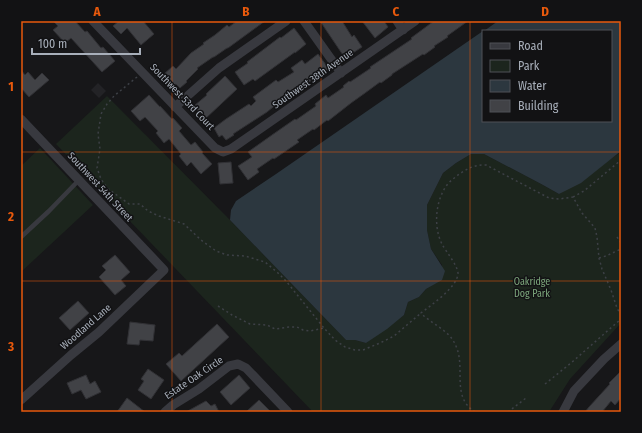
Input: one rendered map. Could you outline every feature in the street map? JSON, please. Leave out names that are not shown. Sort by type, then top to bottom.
[{"type":"street","name":"Southwest 53rd Court","points":[[94,21],[215,148],[223,152]]},
{"type":"street","points":[[175,107],[219,68],[286,21]]},
{"type":"street","points":[[304,21],[341,73]]},
{"type":"street","points":[[397,21],[402,30]]},
{"type":"street","name":"Southwest 38th Avenue","points":[[223,152],[231,149],[415,21]]},
{"type":"street","name":"Southwest 54th Street","points":[[21,119],[164,270]]},
{"type":"street","name":"Woodland Lane","points":[[21,400],[99,332],[164,270]]},
{"type":"street","points":[[563,412],[574,391],[604,359],[621,344]]},
{"type":"street","name":"Estate Oak Circle","points":[[166,412],[173,405],[199,389],[229,366],[238,364],[246,368],[288,412]]},
{"type":"lane","points":[[21,237],[79,180]]},
{"type":"path","points":[[142,72],[114,96],[101,114],[98,134],[100,149],[97,168],[101,179],[107,188],[129,204],[140,204],[148,211],[184,224],[201,240],[216,251],[227,255],[245,256],[265,262],[286,281],[335,340],[345,347],[355,350],[363,350],[394,336],[422,313],[456,281],[458,273],[455,264],[442,244],[438,234],[436,213],[444,191],[450,182],[461,172],[479,164],[486,165],[549,198],[559,199],[573,197],[584,191],[621,160]]},
{"type":"path","points":[[573,197],[582,213],[595,228],[602,269],[621,315]]},
{"type":"path","points":[[617,237],[621,243]]},
{"type":"path","points":[[599,258],[621,249]]},
{"type":"path","points":[[218,306],[250,324],[267,324],[275,328],[297,327],[310,331],[324,328]]},
{"type":"path","points":[[617,308],[621,306]]},
{"type":"path","points":[[422,313],[425,317],[446,332],[455,343],[459,353],[460,390],[465,401],[475,412]]},
{"type":"path","points":[[545,384],[621,319]]},
{"type":"path","points":[[508,412],[526,398]]},
{"type":"shaded area","points":[[98,83],[106,91],[99,98],[91,90]]},
{"type":"green space","name":"Oakridge Dog Park","points":[[107,96],[346,340],[355,340],[366,343],[404,315],[408,302],[419,297],[426,289],[442,279],[442,265],[431,249],[427,230],[427,205],[443,173],[456,163],[471,154],[484,154],[559,194],[621,151],[621,323],[570,379],[549,412],[313,412],[56,144]]},
{"type":"green space","points":[[40,148],[93,205],[21,272],[21,166]]},
{"type":"water","points":[[498,21],[621,21],[621,151],[581,183],[559,194],[484,154],[471,154],[456,163],[443,173],[427,205],[427,230],[431,249],[445,271],[442,280],[426,289],[419,297],[408,302],[404,315],[366,343],[355,340],[346,340],[230,220],[231,210],[236,201],[482,32],[482,122],[612,122],[612,30],[485,30]]},
{"type":"building","points":[[53,21],[75,21],[85,32],[87,31],[101,48],[103,47],[115,61],[102,72],[71,38],[65,43],[53,30],[58,26]]},
{"type":"building","points":[[119,21],[143,21],[154,34],[141,45],[127,28],[121,34],[113,26]]},
{"type":"building","points":[[237,21],[265,21],[197,68],[198,69],[186,81],[187,82],[180,88],[176,84],[172,86],[163,75],[173,66],[176,69],[191,53],[204,44],[203,43],[227,25],[229,27]]},
{"type":"building","points":[[320,21],[342,21],[352,37],[354,35],[362,47],[345,58]]},
{"type":"building","points":[[362,21],[384,21],[388,27],[375,38]]},
{"type":"building","points":[[434,21],[468,21],[424,55],[423,54],[392,74],[381,83],[380,82],[328,121],[327,120],[297,140],[299,142],[257,169],[259,172],[248,180],[238,166],[252,157],[248,152],[316,106],[315,104],[326,95],[328,98],[344,87],[343,86],[349,81],[350,82],[371,68],[370,67],[412,39],[411,38]]},
{"type":"building","points":[[294,28],[306,44],[255,81],[253,79],[244,85],[235,72]]},
{"type":"building","points":[[318,54],[329,69],[287,96],[288,97],[226,140],[222,135],[219,137],[214,128],[249,104],[251,106],[256,101],[253,97],[276,80],[278,82],[294,72],[291,68],[302,60],[305,64]]},
{"type":"building","points":[[21,70],[25,75],[28,72],[35,80],[42,73],[49,80],[29,97],[21,88]]},
{"type":"building","points":[[225,76],[237,89],[205,119],[194,106]]},
{"type":"building","points":[[149,95],[182,128],[179,131],[191,145],[195,142],[212,164],[201,174],[191,162],[187,166],[179,156],[181,154],[169,139],[164,143],[156,133],[158,131],[145,117],[140,121],[131,111]]},
{"type":"building","points":[[231,162],[233,183],[220,184],[218,163]]},
{"type":"building","points":[[115,255],[130,272],[121,280],[126,286],[115,295],[99,277],[106,270],[102,266]]},
{"type":"building","points":[[78,301],[89,313],[70,330],[59,318]]},
{"type":"building","points":[[130,322],[155,325],[153,341],[140,340],[139,345],[127,344]]},
{"type":"building","points":[[217,324],[229,337],[181,381],[166,364],[179,353],[182,356]]},
{"type":"building","points":[[148,369],[164,380],[151,399],[138,390],[144,381],[141,379]]},
{"type":"building","points":[[621,371],[621,398],[615,405],[611,401],[602,412],[585,412],[610,384],[609,383]]},
{"type":"building","points":[[86,375],[90,384],[95,381],[101,392],[86,399],[81,390],[72,394],[67,383]]},
{"type":"building","points":[[239,375],[250,388],[231,405],[220,392]]},
{"type":"building","points":[[127,398],[145,412],[117,412]]},
{"type":"building","points":[[259,400],[271,412],[246,412]]},
{"type":"building","points":[[206,401],[211,406],[215,404],[219,412],[186,412]]}]
